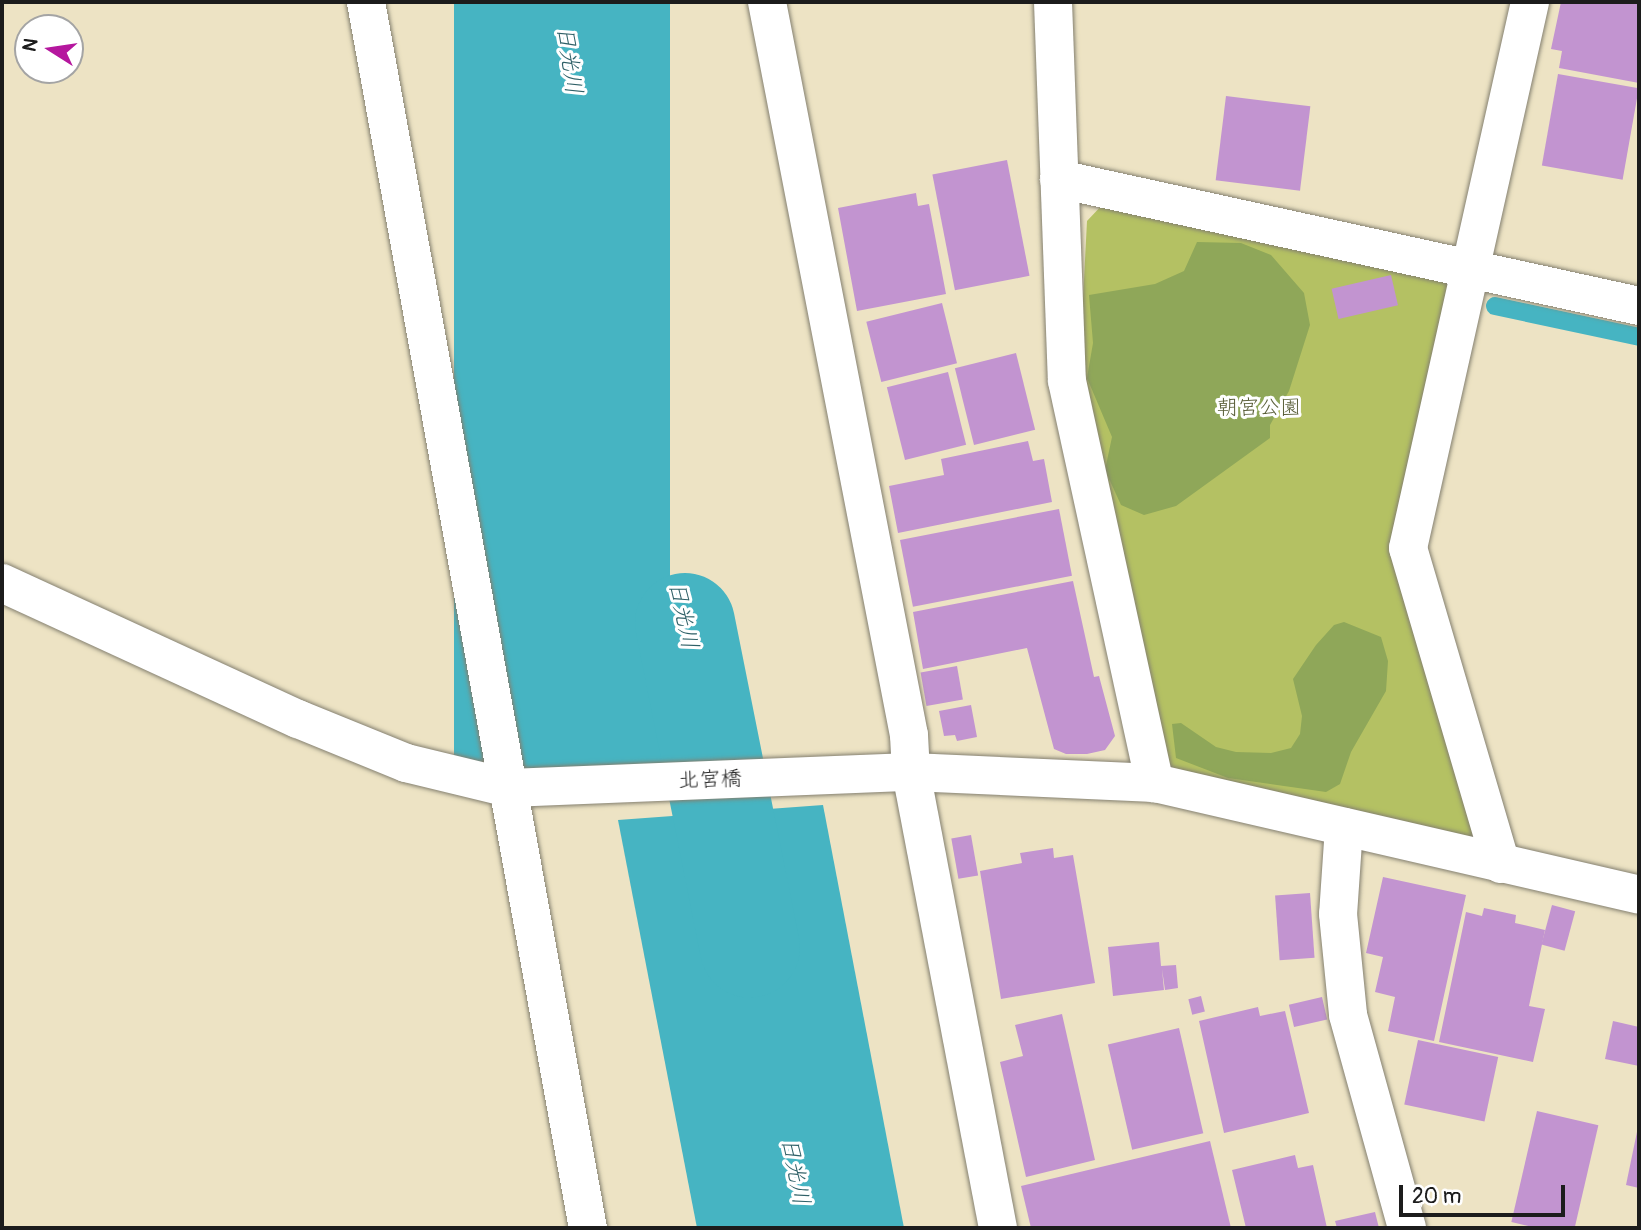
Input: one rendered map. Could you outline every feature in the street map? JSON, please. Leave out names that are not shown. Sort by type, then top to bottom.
[{"type":"street","points":[[366,2],[588,1228]]},
{"type":"street","points":[[767,2],[909,735],[911,772],[998,1228]]},
{"type":"street","points":[[1053,2],[1067,381],[1155,783]]},
{"type":"street","points":[[1501,864],[1408,548],[1530,2]]},
{"type":"street","points":[[1059,179],[1471,272],[1639,306]]},
{"type":"street","name":"北宮橋","points":[[2,583],[382,754],[509,788],[911,772],[1155,783],[1639,895]]},
{"type":"street","points":[[1344,827],[1338,914],[1348,1015],[1407,1228]]},
{"type":"green space","name":"朝宮公園","points":[[1104,203],[1464,277],[1398,554],[1483,845],[1167,772],[1079,378],[1087,221]]},
{"type":"green space","points":[[1197,242],[1241,243],[1271,255],[1304,293],[1310,325],[1289,391],[1270,425],[1270,438],[1176,506],[1144,515],[1121,505],[1105,470],[1112,437],[1087,378],[1093,343],[1089,295],[1155,284],[1184,271]]},
{"type":"green space","points":[[1344,622],[1381,637],[1388,661],[1386,691],[1351,752],[1340,784],[1326,792],[1228,778],[1176,758],[1172,724],[1181,723],[1216,747],[1236,752],[1271,753],[1291,748],[1300,734],[1302,716],[1293,679],[1316,645],[1334,625]]},
{"type":"water","points":[[454,2],[670,2],[670,779],[454,779]]},
{"type":"water","points":[[823,805],[904,1228],[697,1228],[618,820]]},
{"type":"building","points":[[1561,2],[1639,2],[1639,83],[1559,68],[1562,51],[1551,49]]},
{"type":"building","points":[[1558,74],[1639,88],[1623,180],[1542,166]]},
{"type":"building","points":[[1226,96],[1310,106],[1300,191],[1216,180]]},
{"type":"building","points":[[1007,160],[1030,276],[955,290],[932,175]]},
{"type":"building","points":[[916,193],[918,206],[929,204],[946,294],[857,311],[838,208]]},
{"type":"building","points":[[1391,275],[1398,305],[1339,319],[1332,289]]},
{"type":"building","points":[[942,303],[957,363],[881,382],[866,322]]},
{"type":"building","points":[[1016,353],[1035,430],[974,445],[955,368]]},
{"type":"building","points":[[948,372],[966,445],[905,460],[887,387]]},
{"type":"building","points":[[1028,441],[1033,461],[1044,459],[1052,502],[898,533],[889,486],[944,475],[941,459]]},
{"type":"building","points":[[1059,509],[1072,576],[913,607],[900,540]]},
{"type":"building","points":[[1073,581],[1094,677],[1099,676],[1115,736],[1105,750],[1087,754],[1066,754],[1054,749],[1027,648],[923,669],[913,612]]},
{"type":"building","points":[[957,666],[963,699],[926,706],[921,672]]},
{"type":"building","points":[[971,705],[977,737],[957,741],[955,735],[944,736],[939,711]]},
{"type":"building","points":[[971,835],[978,875],[958,879],[951,838]]},
{"type":"building","points":[[1053,848],[1054,858],[1073,855],[1095,983],[1001,999],[980,871],[1022,863],[1020,853]]},
{"type":"building","points":[[1383,877],[1466,895],[1434,1041],[1388,1031],[1395,997],[1375,992],[1383,957],[1366,953]]},
{"type":"building","points":[[1310,893],[1315,958],[1280,960],[1275,895]]},
{"type":"building","points":[[1552,905],[1575,911],[1565,951],[1541,945]]},
{"type":"building","points":[[1484,908],[1516,915],[1515,923],[1545,930],[1529,1006],[1545,1009],[1533,1062],[1439,1042],[1466,912],[1482,916]]},
{"type":"building","points":[[1159,942],[1161,966],[1176,965],[1178,988],[1165,990],[1162,969],[1164,990],[1113,996],[1108,947]]},
{"type":"building","points":[[1201,996],[1205,1012],[1192,1015],[1188,999]]},
{"type":"building","points":[[1322,997],[1327,1019],[1294,1027],[1289,1005]]},
{"type":"building","points":[[1258,1007],[1260,1016],[1285,1011],[1309,1113],[1224,1133],[1199,1021]]},
{"type":"building","points":[[1062,1014],[1095,1160],[1026,1177],[1000,1062],[1023,1056],[1015,1025]]},
{"type":"building","points":[[1613,1021],[1639,1027],[1639,1066],[1605,1059]]},
{"type":"building","points":[[1179,1028],[1203,1133],[1132,1150],[1108,1044]]},
{"type":"building","points":[[1418,1040],[1498,1057],[1484,1122],[1404,1105]]},
{"type":"building","points":[[1537,1111],[1598,1125],[1575,1228],[1537,1228],[1511,1222]]},
{"type":"building","points":[[1639,1127],[1639,1188],[1626,1185]]},
{"type":"building","points":[[1210,1141],[1231,1228],[1031,1228],[1021,1186]]},
{"type":"building","points":[[1295,1155],[1298,1168],[1313,1165],[1327,1228],[1246,1228],[1232,1170]]},
{"type":"building","points":[[1375,1212],[1379,1228],[1337,1228],[1335,1221]]},
{"type":"waterway","points":[[1495,306],[1639,337]]},
{"type":"waterway","name":"日光川","points":[[685,623],[750,948]]}]
